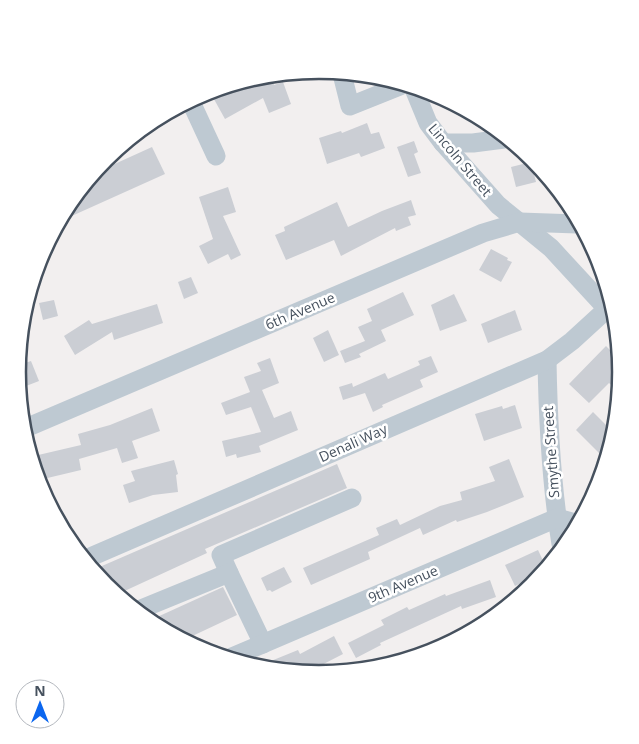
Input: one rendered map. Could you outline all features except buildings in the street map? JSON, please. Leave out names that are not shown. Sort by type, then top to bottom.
[{"type":"street","points":[[343,79],[350,106],[394,89]]},
{"type":"street","name":"Lincoln Street","points":[[416,95],[428,123],[443,144],[498,205],[551,248],[606,308]]},
{"type":"street","points":[[193,107],[216,156]]},
{"type":"street","points":[[443,144],[499,140]]},
{"type":"street","name":"6th Avenue","points":[[31,426],[482,233],[520,222],[572,224]]},
{"type":"street","name":"Denali Way","points":[[92,556],[547,360],[606,312]]},
{"type":"street","name":"Smythe Street","points":[[547,360],[549,438],[560,539]]},
{"type":"street","points":[[263,644],[221,555],[352,498]]},
{"type":"street","points":[[557,518],[571,522]]},
{"type":"street","name":"9th Avenue","points":[[240,654],[557,518]]},
{"type":"street","points":[[145,608],[229,573]]}]
